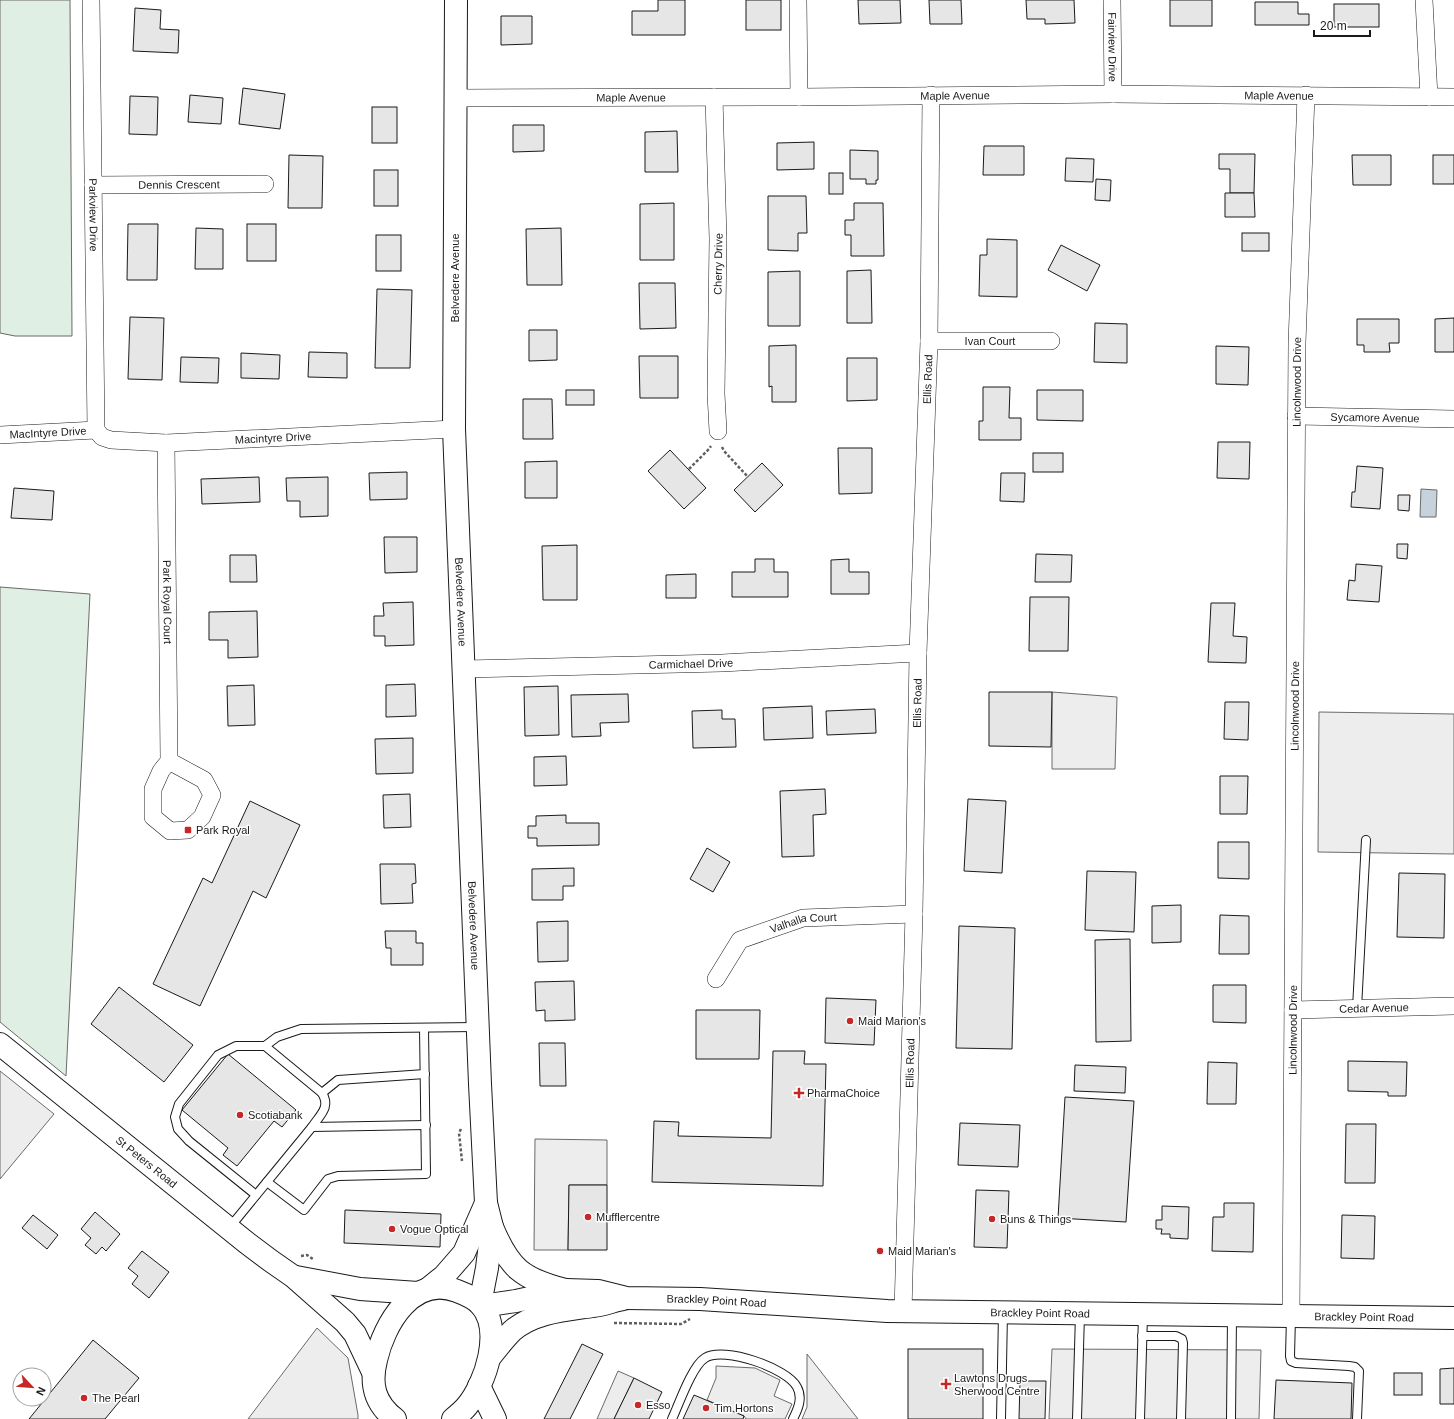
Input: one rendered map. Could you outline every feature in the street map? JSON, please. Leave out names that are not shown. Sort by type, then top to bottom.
[{"type":"main road","name":"Belvedere Avenue","points":[[456,0],[454,429],[477,1027],[486,1203],[492,1227],[481,1305]]},
{"type":"main road","name":"St Peters Road","points":[[0,1044],[229,1228],[294,1277],[345,1322],[355,1334],[373,1372]]},
{"type":"main road","name":"Belvedere Avenue","points":[[373,1372],[384,1334],[394,1318],[406,1302],[444,1276],[464,1253],[486,1203]]},
{"type":"main road","points":[[492,1227],[505,1254],[513,1265],[525,1275],[544,1284],[566,1290]]},
{"type":"main road","name":"St Peters Road","points":[[294,1277],[360,1289],[451,1289],[466,1295],[481,1305]]},
{"type":"main road","name":"Brackley Point Road","points":[[481,1305],[516,1301],[566,1290],[598,1291],[626,1298],[700,1299],[903,1311],[1454,1318]]},
{"type":"main road","name":"Brackley Point Road","points":[[490,1356],[513,1331],[524,1323],[541,1316],[557,1312],[595,1306],[626,1298]]},
{"type":"main road","points":[[454,1419],[467,1406],[479,1386],[490,1356],[490,1326],[488,1316],[481,1305]]},
{"type":"main road","points":[[373,1372],[373,1386],[377,1409],[388,1414],[394,1419]]},
{"type":"main road","points":[[479,1386],[495,1419]]},
{"type":"street","name":"Parkview Drive","points":[[91,0],[96,430]]},
{"type":"street","points":[[798,0],[799,97]]},
{"type":"street","name":"Fairview Drive","points":[[1112,0],[1113,94]]},
{"type":"street","points":[[1424,0],[1429,97]]},
{"type":"street","name":"Maple Avenue","points":[[456,98],[1113,94],[1454,97]]},
{"type":"street","name":"Ellis Road","points":[[903,1311],[914,914],[918,653],[929,341],[932,95]]},
{"type":"street","name":"Lincolnwood Drive","points":[[1291,1317],[1296,416],[1297,343],[1306,95]]},
{"type":"street","name":"Cherry Drive","points":[[714,97],[718,239],[716,394],[718,431]]},
{"type":"street","name":"Dennis Crescent","points":[[93,185],[265,184]]},
{"type":"street","name":"Ivan Court","points":[[929,341],[1051,340]]},
{"type":"street","name":"Sycamore Avenue","points":[[1296,416],[1454,419]]},
{"type":"street","name":"Macintyre Drive","points":[[96,430],[102,436],[111,440],[166,443],[454,429]]},
{"type":"street","name":"MacIntyre Drive","points":[[0,435],[96,430]]},
{"type":"street","name":"Park Royal Court","points":[[166,443],[169,761]]},
{"type":"street","name":"Carmichael Drive","points":[[464,669],[722,663],[918,653]]},
{"type":"street","name":"Valhalla Court","points":[[716,979],[740,940],[803,918],[914,914]]},
{"type":"street","name":"Cedar Avenue","points":[[1293,1010],[1454,1006]]},
{"type":"lane","points":[[1358,1008],[1366,840]]},
{"type":"lane","points":[[256,1195],[189,1141],[178,1129],[175,1117],[179,1104],[218,1055],[236,1046],[265,1046],[277,1037],[301,1029],[477,1027]]},
{"type":"lane","points":[[267,1182],[304,1210],[328,1179],[338,1176],[426,1174],[424,1028]]},
{"type":"lane","points":[[229,1228],[312,1127],[325,1108],[326,1100],[322,1093],[265,1046]]},
{"type":"lane","points":[[322,1093],[338,1080],[425,1074]]},
{"type":"lane","points":[[312,1127],[426,1125]]},
{"type":"lane","points":[[1001,1419],[1003,1312]]},
{"type":"lane","points":[[1077,1419],[1080,1313]]},
{"type":"lane","points":[[1140,1419],[1142,1314]]},
{"type":"lane","points":[[1231,1419],[1232,1316]]},
{"type":"lane","points":[[1291,1317],[1291,1360],[1296,1363],[1349,1366],[1355,1367],[1359,1371],[1357,1419]]},
{"type":"lane","points":[[1142,1336],[1176,1336],[1182,1339],[1181,1419]]},
{"type":"lane","points":[[672,1419],[697,1366],[706,1357],[718,1354],[741,1357],[759,1362],[791,1378],[800,1395],[800,1403],[793,1419]]},
{"type":"path","points":[[689,469],[709,449],[718,431]]},
{"type":"path","points":[[718,431],[724,452],[748,477]]},
{"type":"path","points":[[611,1323],[681,1324],[690,1320],[700,1299]]},
{"type":"green space","points":[[0,0],[70,0],[72,336],[15,336],[0,333]]},
{"type":"green space","points":[[0,587],[90,594],[66,1076],[0,1022]]},
{"type":"shaded area","points":[[1421,489],[1437,490],[1436,517],[1420,517]]},
{"type":"shaded area","points":[[1052,692],[1117,697],[1115,769],[1052,769]]},
{"type":"shaded area","points":[[1319,712],[1454,714],[1454,854],[1318,852]]},
{"type":"shaded area","points":[[0,1071],[54,1114],[0,1179]]},
{"type":"shaded area","points":[[535,1139],[607,1140],[607,1185],[569,1185],[568,1250],[534,1250]]},
{"type":"shaded area","points":[[317,1328],[348,1358],[358,1419],[248,1419]]},
{"type":"shaded area","points":[[1052,1349],[1261,1350],[1259,1419],[1049,1419]]},
{"type":"shaded area","points":[[807,1354],[858,1419],[802,1419],[807,1407]]},
{"type":"shaded area","points":[[716,1366],[755,1368],[780,1380],[774,1396],[792,1404],[785,1419],[746,1419],[744,1416],[707,1400],[716,1378]]},
{"type":"shaded area","points":[[618,1371],[634,1378],[614,1419],[597,1419]]},
{"type":"building","points":[[658,0],[685,0],[685,35],[632,35],[632,11],[658,11]]},
{"type":"building","points":[[746,0],[781,0],[781,30],[746,30]]},
{"type":"building","points":[[858,0],[900,0],[901,23],[859,24]]},
{"type":"building","points":[[929,0],[961,0],[962,24],[930,24]]},
{"type":"building","points":[[1026,0],[1074,0],[1075,23],[1045,24],[1045,19],[1027,19]]},
{"type":"building","points":[[1170,0],[1212,0],[1212,26],[1170,26]]},
{"type":"building","points":[[1255,2],[1298,2],[1298,14],[1309,14],[1309,25],[1255,25]]},
{"type":"building","points":[[1334,4],[1379,4],[1379,27],[1334,27]]},
{"type":"building","points":[[135,8],[161,10],[160,29],[179,30],[178,53],[133,51]]},
{"type":"building","points":[[501,16],[532,16],[532,44],[501,45]]},
{"type":"building","points":[[243,88],[285,94],[280,129],[239,124]]},
{"type":"building","points":[[190,95],[223,98],[221,124],[188,122]]},
{"type":"building","points":[[130,96],[158,97],[157,135],[129,134]]},
{"type":"building","points":[[372,107],[397,107],[397,143],[372,143]]},
{"type":"building","points":[[513,125],[544,125],[544,151],[513,152]]},
{"type":"building","points":[[677,131],[678,172],[645,172],[645,132]]},
{"type":"building","points":[[814,142],[814,169],[777,170],[777,143]]},
{"type":"building","points":[[984,146],[1024,146],[1024,175],[983,175]]},
{"type":"building","points":[[850,150],[878,151],[878,180],[876,180],[876,184],[866,184],[866,179],[850,179]]},
{"type":"building","points":[[1219,154],[1255,154],[1254,193],[1230,193],[1230,169],[1219,169]]},
{"type":"building","points":[[289,155],[323,156],[322,208],[288,208]]},
{"type":"building","points":[[1352,155],[1391,155],[1391,185],[1353,185]]},
{"type":"building","points":[[1433,155],[1454,155],[1454,184],[1433,184]]},
{"type":"building","points":[[1066,158],[1094,159],[1093,182],[1065,181]]},
{"type":"building","points":[[374,170],[398,170],[398,206],[374,206]]},
{"type":"building","points":[[829,173],[843,173],[843,194],[829,194]]},
{"type":"building","points":[[1096,179],[1111,180],[1110,201],[1095,200]]},
{"type":"building","points":[[1225,193],[1254,193],[1255,217],[1225,217]]},
{"type":"building","points":[[768,196],[806,196],[807,233],[798,233],[798,251],[768,250]]},
{"type":"building","points":[[674,203],[674,260],[640,260],[640,204]]},
{"type":"building","points":[[854,203],[883,203],[884,256],[851,256],[851,235],[845,235],[845,220],[854,220]]},
{"type":"building","points":[[128,224],[158,224],[157,280],[127,280]]},
{"type":"building","points":[[247,224],[276,224],[276,261],[247,261]]},
{"type":"building","points":[[196,228],[223,229],[223,269],[195,269]]},
{"type":"building","points":[[561,228],[562,285],[527,285],[526,229]]},
{"type":"building","points":[[1242,233],[1269,233],[1269,251],[1242,251]]},
{"type":"building","points":[[376,235],[401,235],[401,271],[376,271]]},
{"type":"building","points":[[987,239],[1017,240],[1017,297],[979,296],[980,255],[987,255]]},
{"type":"building","points":[[1061,245],[1100,265],[1087,291],[1048,270]]},
{"type":"building","points":[[871,270],[872,323],[847,323],[847,271]]},
{"type":"building","points":[[800,271],[800,326],[768,326],[768,272]]},
{"type":"building","points":[[639,283],[675,283],[676,328],[640,329]]},
{"type":"building","points":[[377,289],[412,290],[410,368],[375,368]]},
{"type":"building","points":[[130,317],[164,318],[162,380],[128,379]]},
{"type":"building","points":[[1454,318],[1454,352],[1435,352],[1435,319]]},
{"type":"building","points":[[1357,319],[1399,319],[1399,343],[1389,343],[1390,352],[1364,352],[1364,345],[1357,345]]},
{"type":"building","points":[[1095,323],[1127,324],[1127,363],[1094,362]]},
{"type":"building","points":[[529,330],[557,330],[557,360],[529,361]]},
{"type":"building","points":[[796,345],[796,402],[772,402],[772,386],[769,387],[769,346]]},
{"type":"building","points":[[1216,346],[1249,347],[1248,385],[1216,384]]},
{"type":"building","points":[[309,352],[347,353],[347,378],[308,377]]},
{"type":"building","points":[[241,353],[280,355],[279,379],[241,378]]},
{"type":"building","points":[[639,356],[678,356],[678,398],[640,398]]},
{"type":"building","points":[[181,357],[219,358],[218,383],[180,382]]},
{"type":"building","points":[[847,358],[877,358],[877,400],[847,401]]},
{"type":"building","points":[[983,387],[1010,387],[1009,418],[1021,418],[1021,440],[979,440],[979,421],[983,421]]},
{"type":"building","points":[[566,390],[594,390],[594,405],[566,405]]},
{"type":"building","points":[[1037,390],[1083,390],[1083,421],[1037,420]]},
{"type":"building","points":[[523,399],[552,399],[553,439],[523,439]]},
{"type":"building","points":[[1218,442],[1250,442],[1249,479],[1217,478]]},
{"type":"building","points":[[838,448],[872,448],[872,493],[839,494]]},
{"type":"building","points":[[670,450],[706,488],[684,509],[648,471]]},
{"type":"building","points":[[1033,453],[1063,453],[1063,472],[1033,472]]},
{"type":"building","points":[[557,461],[557,498],[525,498],[525,462]]},
{"type":"building","points":[[762,463],[783,485],[755,512],[734,490]]},
{"type":"building","points":[[1357,466],[1383,468],[1380,509],[1351,507],[1352,492],[1355,492]]},
{"type":"building","points":[[407,472],[407,499],[370,500],[369,473]]},
{"type":"building","points":[[1001,473],[1025,473],[1024,502],[1000,501]]},
{"type":"building","points":[[259,477],[260,502],[202,504],[201,479]]},
{"type":"building","points":[[328,477],[328,516],[300,517],[300,501],[287,501],[286,478]]},
{"type":"building","points":[[14,488],[54,491],[52,520],[11,518]]},
{"type":"building","points":[[1398,495],[1410,495],[1409,511],[1398,510]]},
{"type":"building","points":[[384,537],[417,537],[417,572],[385,573]]},
{"type":"building","points":[[1397,544],[1408,544],[1407,559],[1397,558]]},
{"type":"building","points":[[577,545],[577,600],[543,600],[542,546]]},
{"type":"building","points":[[1036,554],[1072,555],[1071,582],[1035,582]]},
{"type":"building","points":[[230,555],[256,555],[257,582],[230,582]]},
{"type":"building","points":[[755,559],[774,559],[774,572],[788,572],[788,597],[732,597],[732,572],[755,572]]},
{"type":"building","points":[[849,559],[849,572],[869,572],[869,594],[831,594],[831,560]]},
{"type":"building","points":[[1356,564],[1382,566],[1379,602],[1347,600],[1349,580],[1355,581]]},
{"type":"building","points":[[696,574],[696,598],[666,598],[666,575]]},
{"type":"building","points":[[1030,597],[1069,597],[1068,651],[1029,651]]},
{"type":"building","points":[[413,602],[414,645],[385,646],[385,636],[374,636],[374,616],[384,616],[383,603]]},
{"type":"building","points":[[1211,603],[1235,603],[1233,636],[1247,637],[1246,663],[1208,662]]},
{"type":"building","points":[[257,611],[258,657],[228,658],[228,640],[209,640],[209,612]]},
{"type":"building","points":[[415,684],[416,716],[386,717],[386,685]]},
{"type":"building","points":[[254,685],[255,725],[228,726],[227,686]]},
{"type":"building","points":[[558,686],[559,735],[525,736],[524,687]]},
{"type":"building","points":[[989,692],[1052,692],[1051,747],[989,746]]},
{"type":"building","points":[[628,694],[629,722],[600,723],[601,736],[572,737],[571,695]]},
{"type":"building","points":[[1225,702],[1249,702],[1248,740],[1224,739]]},
{"type":"building","points":[[812,706],[813,738],[764,740],[763,708]]},
{"type":"building","points":[[875,709],[876,733],[827,735],[826,711]]},
{"type":"building","points":[[722,710],[722,719],[735,719],[736,747],[693,748],[692,711]]},
{"type":"building","points":[[413,738],[413,773],[376,774],[375,739]]},
{"type":"building","points":[[566,756],[567,785],[534,786],[534,757]]},
{"type":"building","points":[[1220,776],[1248,776],[1247,814],[1220,814]]},
{"type":"building","points":[[825,789],[826,814],[813,815],[814,856],[782,857],[780,791]]},
{"type":"building","points":[[410,794],[411,827],[384,828],[383,795]]},
{"type":"building","points":[[968,799],[1006,801],[1002,873],[964,871]]},
{"type":"building","points":[[250,801],[300,825],[266,898],[253,891],[200,1006],[153,984],[203,878],[212,883]]},
{"type":"building","points":[[566,815],[566,823],[599,823],[599,845],[537,846],[537,838],[528,838],[528,826],[536,826],[536,816]]},
{"type":"building","points":[[1218,842],[1249,842],[1249,879],[1218,878]]},
{"type":"building","points":[[707,848],[730,862],[713,892],[690,879]]},
{"type":"building","points":[[380,864],[415,864],[416,883],[412,884],[413,903],[381,904]]},
{"type":"building","points":[[574,868],[574,886],[563,886],[563,900],[532,900],[532,869]]},
{"type":"building","points":[[1087,871],[1136,872],[1134,932],[1085,930]]},
{"type":"building","points":[[1399,873],[1445,874],[1444,938],[1397,937]]},
{"type":"building","points":[[1181,905],[1181,942],[1152,943],[1152,906]]},
{"type":"building","points":[[1220,915],[1249,916],[1249,954],[1219,954]]},
{"type":"building","points":[[568,921],[568,961],[538,962],[537,922]]},
{"type":"building","points":[[959,926],[1015,928],[1012,1049],[956,1048]]},
{"type":"building","points":[[385,931],[416,931],[416,943],[423,943],[423,965],[391,965],[391,948],[386,948]]},
{"type":"building","points":[[1130,939],[1131,1041],[1096,1042],[1095,940]]},
{"type":"building","points":[[574,981],[575,1020],[545,1021],[545,1010],[536,1011],[535,982]]},
{"type":"building","points":[[1213,985],[1246,985],[1246,1023],[1213,1022]]},
{"type":"building","points":[[119,987],[193,1045],[164,1082],[91,1024]]},
{"type":"building","name":"Maid Marion's","points":[[826,998],[876,1000],[874,1045],[825,1043]]},
{"type":"building","points":[[696,1010],[760,1010],[759,1059],[696,1059]]},
{"type":"building","points":[[539,1043],[565,1043],[566,1086],[540,1086]]},
{"type":"building","name":"PharmaChoice","points":[[773,1051],[805,1051],[804,1064],[826,1064],[823,1186],[652,1182],[654,1121],[679,1122],[678,1136],[771,1138]]},
{"type":"building","name":"Scotiabank","points":[[228,1054],[296,1110],[282,1127],[274,1121],[237,1166],[223,1155],[228,1148],[182,1110]]},
{"type":"building","points":[[1348,1061],[1407,1062],[1406,1096],[1388,1096],[1388,1092],[1348,1091]]},
{"type":"building","points":[[1208,1062],[1237,1063],[1236,1104],[1207,1104]]},
{"type":"building","points":[[1075,1065],[1126,1067],[1125,1093],[1074,1091]]},
{"type":"building","points":[[1065,1097],[1134,1101],[1126,1222],[1058,1218]]},
{"type":"building","points":[[960,1123],[1020,1125],[1018,1167],[958,1165]]},
{"type":"building","points":[[1346,1124],[1376,1124],[1375,1183],[1345,1183]]},
{"type":"building","name":"Mufflercentre","points":[[569,1185],[607,1185],[607,1250],[568,1250]]},
{"type":"building","name":"Buns & Things","points":[[976,1190],[1009,1191],[1007,1248],[974,1247]]},
{"type":"building","points":[[1224,1203],[1254,1203],[1253,1252],[1212,1251],[1213,1217],[1224,1217]]},
{"type":"building","points":[[1162,1206],[1189,1207],[1188,1239],[1170,1238],[1170,1234],[1161,1234],[1162,1229],[1156,1229],[1156,1220],[1162,1220]]},
{"type":"building","name":"Vogue Optical","points":[[345,1210],[441,1214],[440,1247],[344,1243]]},
{"type":"building","points":[[95,1212],[120,1234],[106,1251],[102,1247],[96,1254],[85,1245],[91,1238],[81,1229]]},
{"type":"building","points":[[33,1215],[58,1235],[47,1249],[22,1228]]},
{"type":"building","points":[[1342,1215],[1375,1216],[1374,1259],[1341,1258]]},
{"type":"building","points":[[142,1251],[169,1272],[149,1298],[132,1284],[138,1276],[128,1268]]},
{"type":"building","name":"The Pearl","points":[[93,1340],[139,1378],[105,1419],[29,1419],[39,1407],[52,1407],[52,1391]]},
{"type":"building","points":[[582,1344],[603,1354],[570,1419],[544,1419]]},
{"type":"building","name":"Lawtons Drugs Sherwood Centre","points":[[908,1349],[983,1349],[983,1419],[908,1419]]},
{"type":"building","points":[[1454,1368],[1454,1404],[1440,1404],[1440,1369]]},
{"type":"building","points":[[1394,1373],[1422,1373],[1422,1395],[1394,1395]]},
{"type":"building","name":"Esso","points":[[634,1378],[662,1392],[649,1419],[614,1419]]},
{"type":"building","points":[[1276,1380],[1352,1383],[1351,1419],[1274,1419]]},
{"type":"building","points":[[1020,1381],[1046,1381],[1045,1419],[1019,1419]]},
{"type":"building","name":"Tim Hortons","points":[[694,1395],[744,1416],[743,1419],[683,1419]]},
{"type":"place","name":"Park Royal","points":[[188,830]]},
{"type":"place","name":"Maid Marion's","points":[[850,1021]]},
{"type":"place","name":"PharmaChoice","points":[[799,1093]]},
{"type":"place","name":"Scotiabank","points":[[240,1115]]},
{"type":"place","name":"Mufflercentre","points":[[588,1217]]},
{"type":"place","name":"Buns & Things","points":[[992,1219]]},
{"type":"place","name":"Vogue Optical","points":[[392,1229]]},
{"type":"place","name":"Maid Marian's","points":[[880,1251]]},
{"type":"place","name":"Lawtons Drugs Sherwood Centre","points":[[946,1384]]},
{"type":"place","name":"The Pearl","points":[[84,1398]]},
{"type":"place","name":"Esso","points":[[638,1405]]},
{"type":"place","name":"Tim Hortons","points":[[706,1408]]}]
